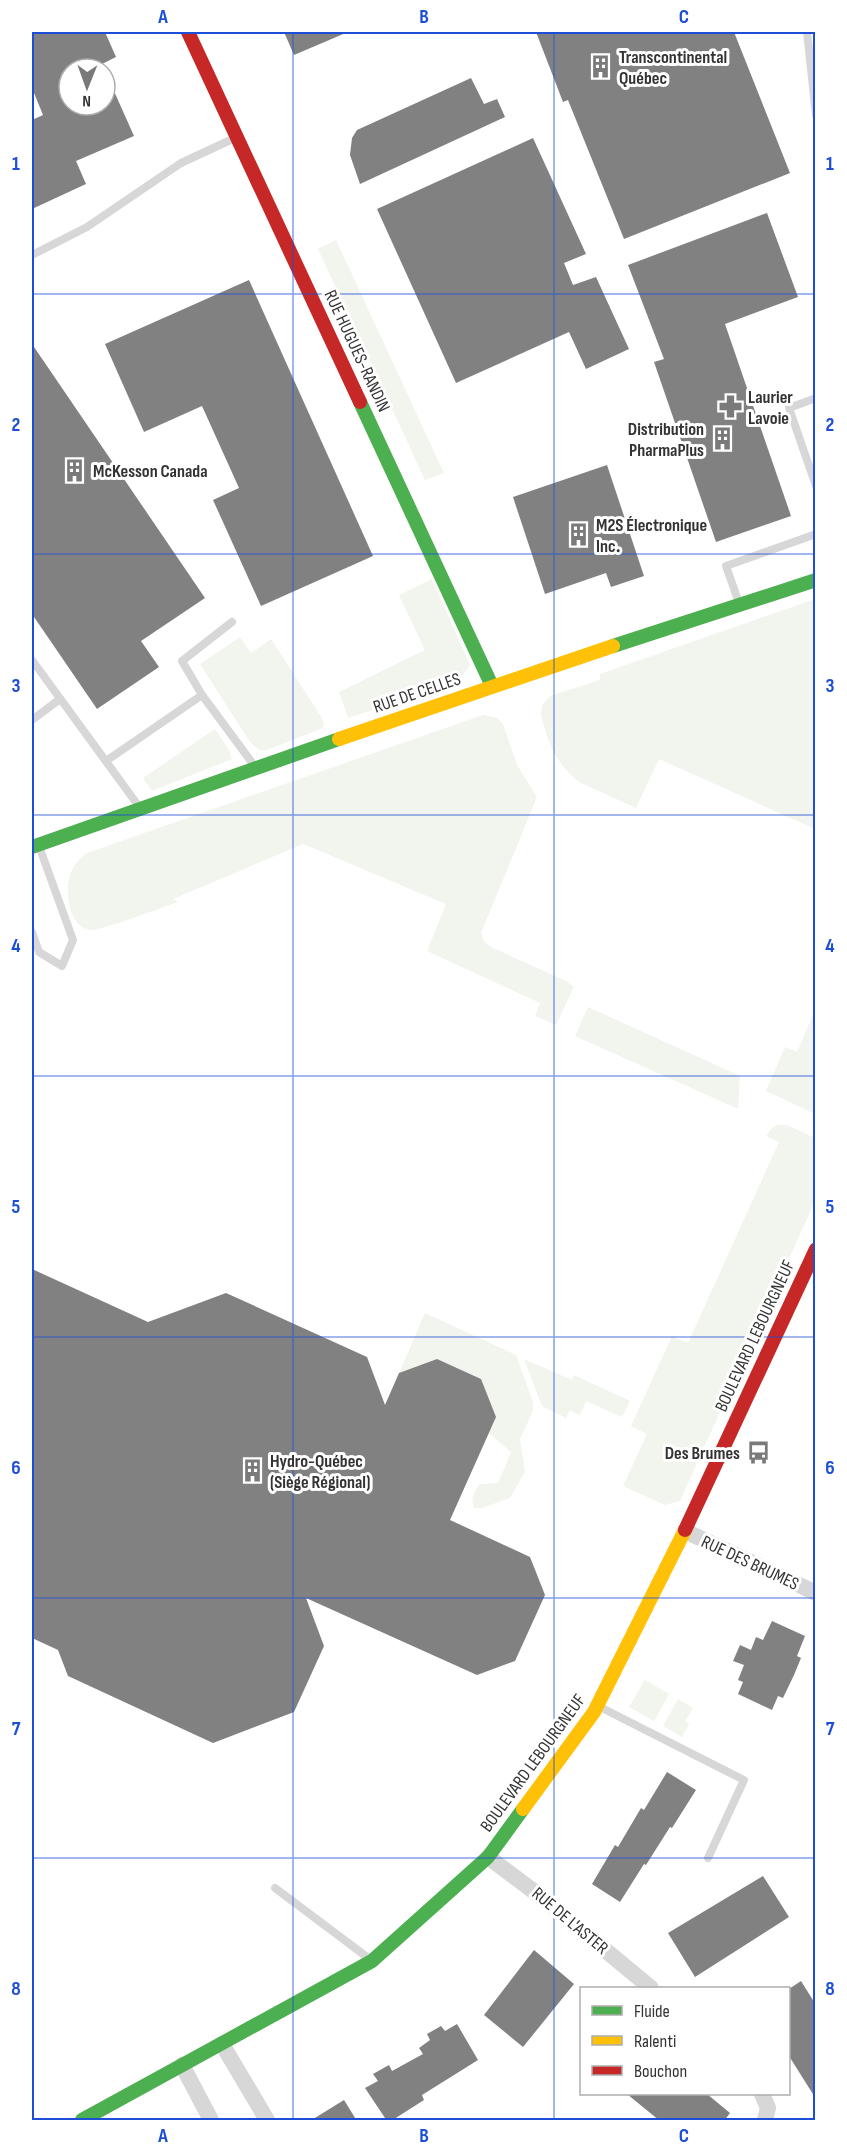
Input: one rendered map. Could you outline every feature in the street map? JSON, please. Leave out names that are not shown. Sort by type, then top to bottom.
[{"type":"street","name":"RUE HUGUES-RANDIN","points":[[188,32],[492,686]]},
{"type":"street","name":"RUE DE CELLES","points":[[35,846],[492,686],[816,580]]},
{"type":"street","name":"BOULEVARD LEBOURGNEUF","points":[[82,2121],[372,1961],[488,1857],[597,1706],[685,1532],[816,1249]]},
{"type":"street","name":"RUE DES BRUMES","points":[[685,1532],[816,1593]]},
{"type":"street","name":"RUE DE L'ASTER","points":[[488,1857],[540,1896],[649,1987]]},
{"type":"street","points":[[222,2044],[267,2121]]},
{"type":"street","points":[[182,2065],[211,2121]]},
{"type":"street","points":[[762,2095],[768,2108],[765,2121]]},
{"type":"lane","points":[[807,32],[816,115]]},
{"type":"lane","points":[[32,255],[87,227],[181,163],[237,137]]},
{"type":"lane","points":[[816,398],[789,408],[816,486]]},
{"type":"lane","points":[[739,605],[726,566],[816,534]]},
{"type":"lane","points":[[232,622],[182,661],[202,695],[256,769]]},
{"type":"lane","points":[[32,660],[141,809]]},
{"type":"lane","points":[[105,761],[202,695]]},
{"type":"lane","points":[[32,720],[60,699]]},
{"type":"lane","points":[[32,932],[39,952],[62,966],[74,940],[35,846]]},
{"type":"lane","points":[[597,1706],[744,1780],[708,1858]]},
{"type":"lane","points":[[275,1888],[372,1961]]},
{"type":"shaded area","points":[[336,240],[444,473],[425,480],[318,249]]},
{"type":"shaded area","points":[[432,579],[470,665],[458,682],[348,718],[339,692],[425,650],[399,595]]},
{"type":"shaded area","points":[[815,599],[815,829],[659,759],[636,808],[581,783],[566,770],[554,752],[541,713],[542,705],[550,696],[600,680],[600,674]]},
{"type":"shaded area","points":[[240,637],[251,653],[271,639],[322,718],[324,726],[267,750],[259,750],[250,742],[200,664]]},
{"type":"shaded area","points":[[483,715],[497,718],[503,724],[517,765],[537,797],[481,933],[483,940],[491,947],[566,981],[574,987],[556,1025],[535,1016],[540,1003],[427,951],[446,904],[303,844],[173,899],[178,902],[96,930],[84,928],[73,916],[69,899],[69,881],[72,870],[87,853]]},
{"type":"shaded area","points":[[215,729],[229,750],[232,759],[152,791],[143,778]]},
{"type":"shaded area","points":[[588,1007],[740,1076],[738,1108],[575,1036]]},
{"type":"shaded area","points":[[815,1010],[815,1114],[766,1091],[785,1047],[797,1052]]},
{"type":"shaded area","points":[[787,1125],[815,1138],[815,1201],[680,1501],[665,1505],[623,1486],[647,1434],[631,1426],[672,1336],[688,1343],[779,1142],[766,1136],[772,1128]]},
{"type":"shaded area","points":[[425,1313],[516,1355],[533,1402],[533,1411],[520,1439],[525,1472],[510,1498],[482,1508],[474,1508],[472,1501],[480,1484],[498,1483],[511,1452],[489,1433],[495,1416],[481,1379],[437,1359],[399,1373]]},
{"type":"shaded area","points":[[524,1359],[572,1380],[574,1375],[630,1401],[622,1417],[586,1401],[580,1415],[570,1410],[566,1418],[542,1406]]},
{"type":"shaded area","points":[[645,1680],[669,1694],[654,1721],[629,1707]]},
{"type":"shaded area","points":[[678,1699],[693,1708],[685,1721],[689,1724],[682,1737],[663,1726]]},
{"type":"building","points":[[32,32],[105,32],[116,57],[57,57],[57,117],[117,117],[117,98],[134,136],[76,161],[86,184],[32,209],[32,120],[43,115],[32,88]]},
{"type":"building","points":[[284,32],[348,32],[294,55]]},
{"type":"building","points":[[536,32],[734,32],[790,173],[624,239],[568,100],[563,102]]},
{"type":"building","points":[[471,78],[484,104],[497,99],[505,117],[360,184],[350,155],[352,138],[357,130]]},
{"type":"building","points":[[533,138],[586,254],[564,263],[573,285],[596,277],[629,349],[586,369],[569,332],[456,383],[377,209]]},
{"type":"building","points":[[767,213],[798,297],[725,324],[791,516],[716,542],[654,362],[664,359],[628,265]]},
{"type":"building","points":[[249,280],[373,556],[261,606],[213,500],[239,488],[202,406],[144,432],[105,344]]},
{"type":"building","name":"McKesson Canada","points":[[32,344],[205,598],[141,641],[159,667],[97,709],[32,614]]},
{"type":"building","name":"M2S Électronique Inc.","points":[[607,465],[644,576],[611,587],[606,573],[545,594],[513,497]]},
{"type":"building","name":"Hydro-Québec (Siège Régional)","points":[[32,1269],[148,1322],[226,1293],[367,1357],[385,1405],[399,1373],[437,1359],[481,1379],[496,1417],[450,1520],[530,1557],[545,1595],[515,1661],[477,1675],[306,1598],[324,1646],[294,1712],[213,1743],[68,1676],[58,1650],[32,1638]]},
{"type":"building","points":[[772,1621],[805,1636],[797,1656],[801,1658],[794,1675],[783,1698],[778,1696],[772,1710],[738,1694],[743,1682],[738,1680],[744,1665],[733,1661],[740,1645],[751,1650],[756,1637],[763,1640]]},
{"type":"building","points":[[667,1772],[696,1790],[620,1902],[592,1884],[615,1845],[618,1847],[641,1808],[644,1810]]},
{"type":"building","points":[[763,1876],[789,1917],[695,1977],[668,1933]]},
{"type":"building","points":[[534,1950],[574,1984],[523,2047],[484,2015]]},
{"type":"building","points":[[801,1981],[816,2005],[816,2099],[790,2058],[790,1988]]},
{"type":"building","points":[[457,2024],[478,2060],[422,2095],[424,2100],[391,2121],[387,2121],[365,2088],[378,2081],[373,2074],[389,2065],[392,2071],[423,2054],[419,2048],[430,2040],[427,2034],[441,2026],[445,2031]]},
{"type":"building","points":[[628,2095],[708,2095],[730,2113],[724,2121],[660,2121]]},
{"type":"building","points":[[344,2100],[357,2121],[310,2121]]},
{"type":"traffic: fast","points":[[360,402],[492,686]]},
{"type":"traffic: fast","points":[[613,646],[816,580]]},
{"type":"traffic: fast","points":[[32,847],[339,739]]},
{"type":"traffic: fast","points":[[82,2120],[372,1961],[488,1857],[523,1809]]},
{"type":"traffic: slow","points":[[339,739],[613,646]]},
{"type":"traffic: slow","points":[[523,1809],[594,1712],[685,1530]]},
{"type":"traffic: jam","points":[[188,32],[360,402]]},
{"type":"traffic: jam","points":[[685,1530],[816,1249]]},
{"type":"place","name":"Transcontinental Québec","points":[[601,67]]},
{"type":"place","name":"Laurier Lavoie","points":[[730,407]]},
{"type":"place","name":"Distribution PharmaPlus","points":[[722,439]]},
{"type":"place","name":"McKesson Canada","points":[[75,471]]},
{"type":"place","name":"M2S Électronique Inc.","points":[[578,535]]},
{"type":"place","name":"Des Brumes","points":[[758,1453]]},
{"type":"place","name":"Hydro-Québec (Siège Régional)","points":[[252,1471]]}]
